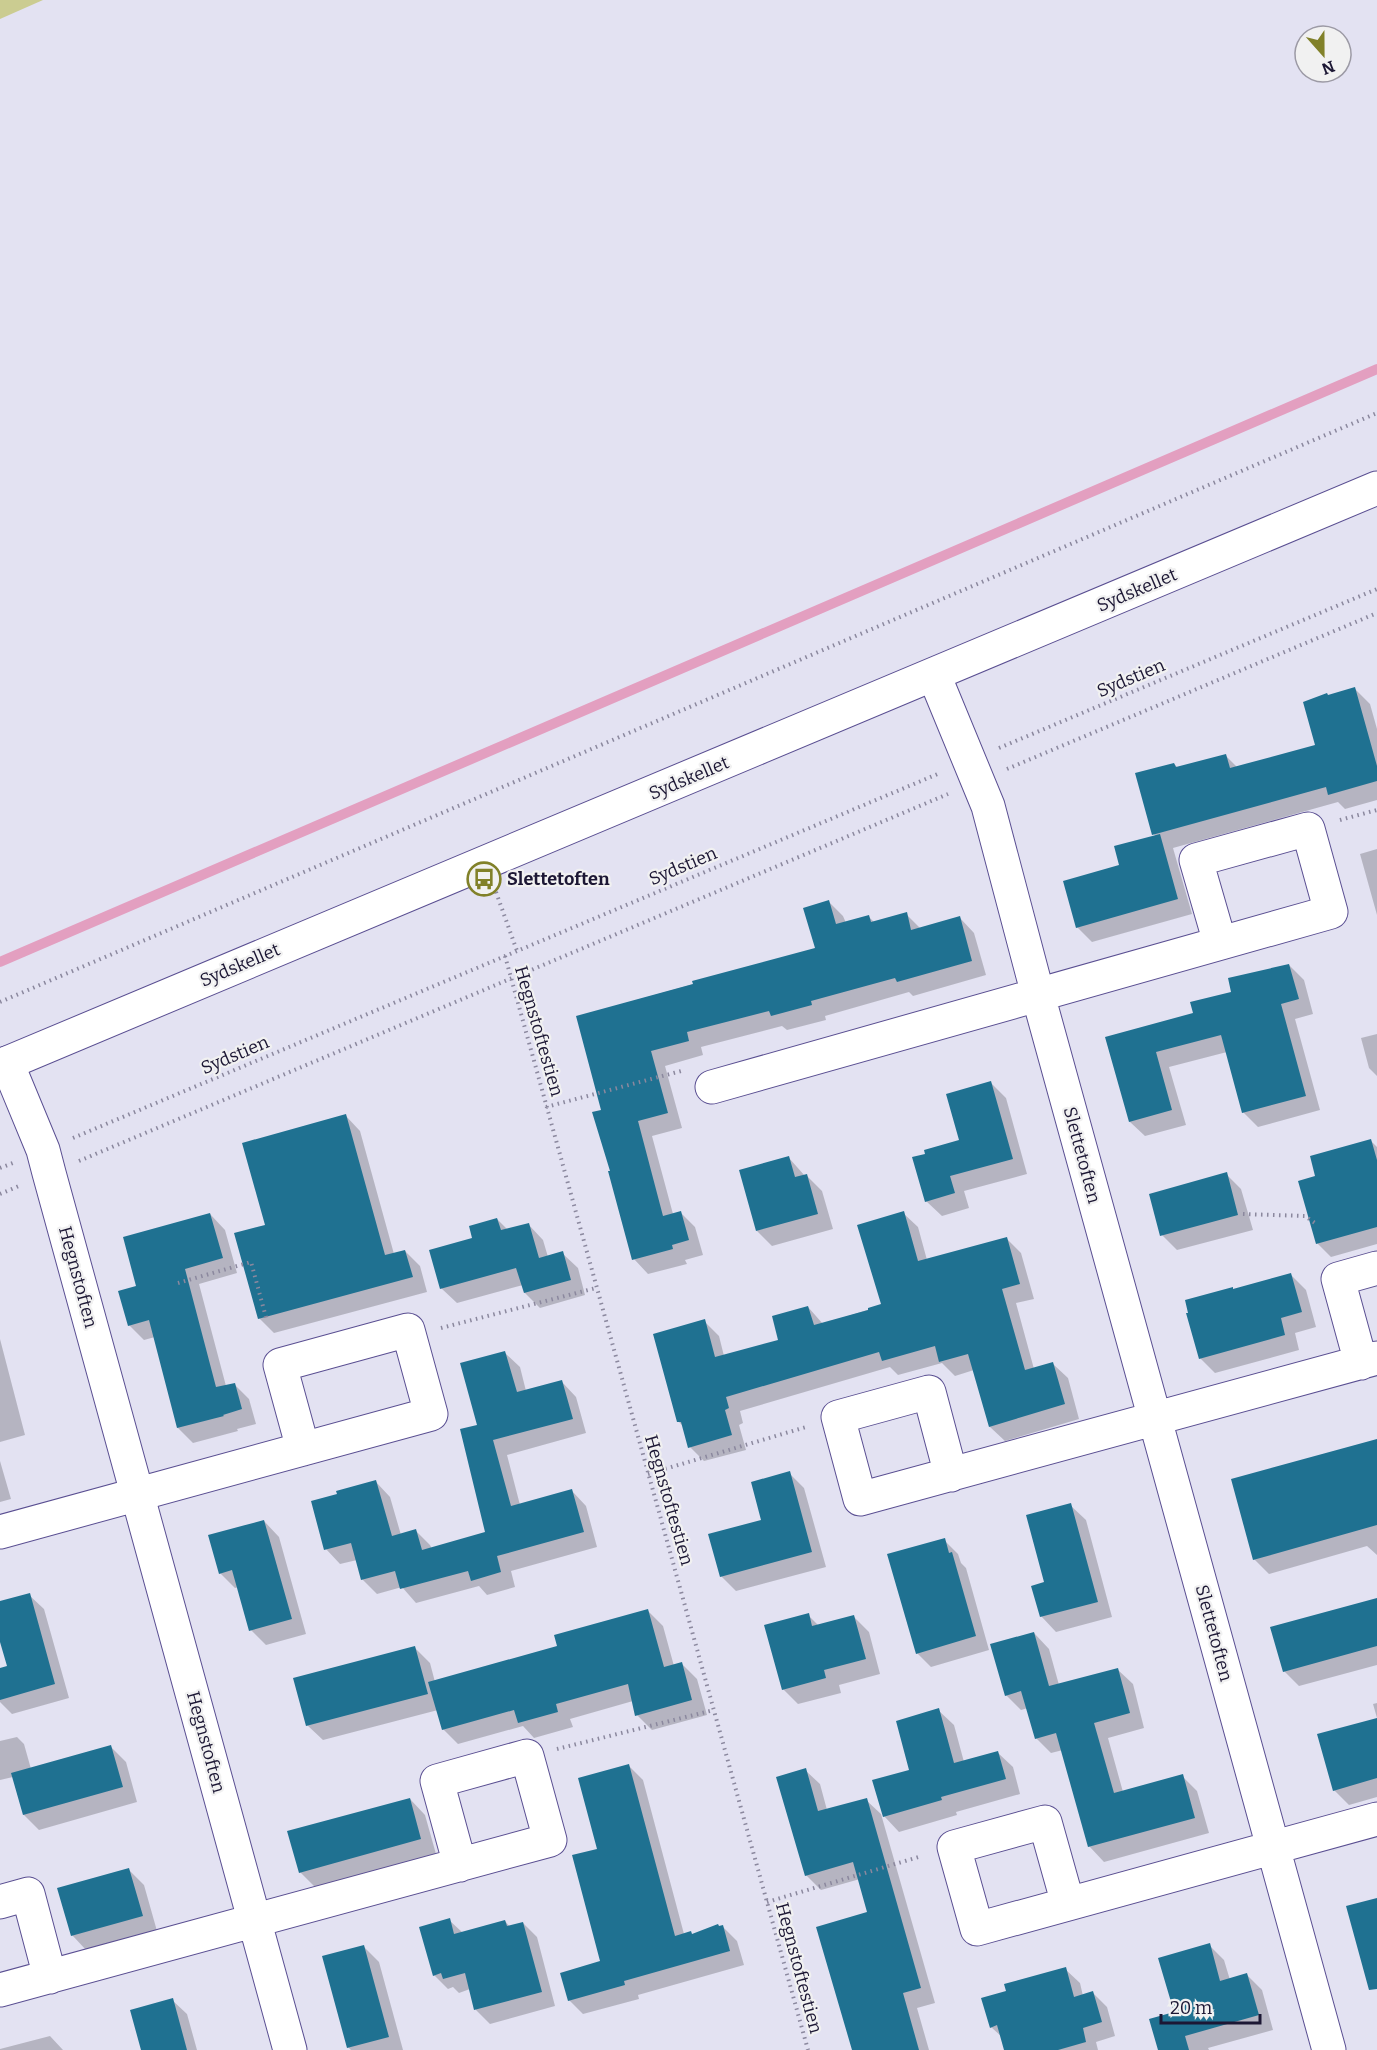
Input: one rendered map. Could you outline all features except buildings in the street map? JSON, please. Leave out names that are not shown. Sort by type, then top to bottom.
[{"type":"street","name":"Sydskellet","points":[[4,1064],[1377,488]]},
{"type":"street","name":"Slettetoften","points":[[934,675],[988,806],[1329,2050]]},
{"type":"street","points":[[712,1087],[1220,943]]},
{"type":"street","name":"Hegnstoften","points":[[4,1064],[46,1162],[290,2050]]},
{"type":"street","points":[[951,1475],[929,1392],[838,1417],[860,1499],[951,1475],[1369,1360],[1338,1279],[1377,1268]]},
{"type":"street","points":[[0,1532],[431,1414],[408,1330],[280,1365],[303,1449]]},
{"type":"street","points":[[0,1990],[50,1977],[255,1920],[460,1865],[550,1840],[527,1756],[437,1781],[460,1865]]},
{"type":"street","points":[[1068,1904],[1045,1822],[954,1847],[977,1929],[1273,1848],[1377,1819]]},
{"type":"street","points":[[0,1902],[28,1894],[50,1977]]},
{"type":"path","points":[[0,1002],[1377,413]]},
{"type":"path","name":"Sydstien","points":[[0,1168],[46,1162],[504,956],[974,770],[1377,589]]},
{"type":"path","points":[[0,1194],[46,1162],[510,979],[974,770],[1377,613]]},
{"type":"path","points":[[493,882],[517,951]]},
{"type":"path","name":"Hegnstoftestien","points":[[504,956],[808,2050]]},
{"type":"path","points":[[546,1107],[700,1066],[712,1087]]},
{"type":"path","points":[[1243,1214],[1305,1216],[1315,1223]]},
{"type":"path","points":[[178,1283],[251,1262],[267,1321]]},
{"type":"path","points":[[408,1330],[425,1332],[596,1288]]},
{"type":"path","points":[[648,1474],[838,1417]]},
{"type":"path","points":[[527,1756],[714,1710]]},
{"type":"path","points":[[767,1902],[954,1847]]},
{"type":"green space","points":[[0,0],[43,0],[0,19]]},
{"type":"waterway","points":[[0,962],[1377,369]]},
{"type":"place","name":"Slettetoften","points":[[484,879]]}]
